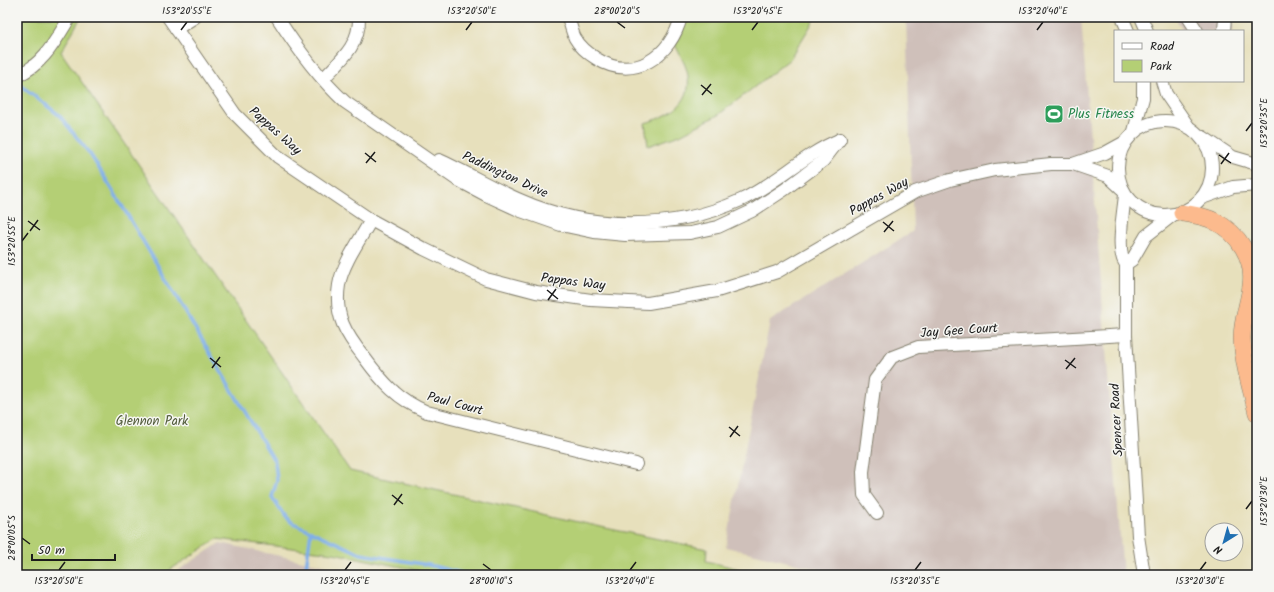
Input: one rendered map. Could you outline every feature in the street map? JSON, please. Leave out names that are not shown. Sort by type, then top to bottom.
[{"type":"highway","points":[[1177,214],[1214,221],[1226,228],[1235,236],[1248,258],[1252,273],[1242,336],[1247,372],[1257,413]]},
{"type":"street","points":[[17,76],[36,65],[47,55],[70,17]]},
{"type":"street","name":"Pappas Way","points":[[168,17],[235,114],[278,157],[371,220],[424,249],[486,279],[536,292],[591,300],[648,303],[717,291],[777,272],[915,192],[950,180],[1015,167],[1073,164],[1105,153],[1125,142]]},
{"type":"street","points":[[176,29],[195,17]]},
{"type":"street","name":"Paddington Drive","points":[[277,17],[323,80],[346,102],[419,151],[456,179],[521,211],[561,225],[594,232],[624,235],[690,233],[718,226],[752,211],[823,161],[840,139],[825,146],[756,193],[716,210],[685,219],[625,224],[590,220],[550,211],[521,201],[464,171],[419,151]]},
{"type":"street","points":[[323,80],[348,53],[356,41],[360,28],[359,17]]},
{"type":"street","points":[[568,17],[575,38],[588,53],[604,63],[626,68],[645,64],[660,54],[672,39],[681,17]]},
{"type":"street","points":[[1122,17],[1128,30]]},
{"type":"street","points":[[1141,17],[1147,30]]},
{"type":"street","points":[[1188,17],[1196,30]]},
{"type":"street","points":[[1224,30],[1225,17]]},
{"type":"street","points":[[1134,131],[1143,98],[1143,82]]},
{"type":"street","points":[[1126,264],[1132,260],[1146,236],[1177,214],[1193,207],[1202,198],[1210,186],[1213,172],[1212,158],[1206,144],[1193,130],[1166,94],[1162,82]]},
{"type":"street","points":[[1177,214],[1159,215],[1146,212],[1134,205],[1123,191],[1117,172],[1119,156],[1125,142],[1134,131],[1147,124],[1160,120],[1175,121],[1193,130],[1233,157],[1257,164]]},
{"type":"street","name":"Pappas Way","points":[[1073,164],[1108,176],[1123,191]]},
{"type":"street","points":[[1202,198],[1233,187],[1257,185]]},
{"type":"street","name":"Spencer Road","points":[[1123,191],[1121,240],[1122,260],[1126,264],[1126,335],[1138,536],[1144,575]]},
{"type":"street","name":"Paul Court","points":[[371,220],[343,271],[339,284],[338,308],[346,334],[386,386],[412,406],[427,412],[636,464]]},
{"type":"street","name":"Jay Gee Court","points":[[878,513],[864,495],[863,472],[875,380],[892,357],[918,347],[1126,335]]},
{"type":"shaded area","points":[[906,17],[1081,17],[1123,575],[843,575],[726,547],[770,321],[913,231]]},
{"type":"shaded area","points":[[1175,17],[1233,17],[1233,30],[1182,30]]},
{"type":"shaded area","points":[[220,543],[369,575],[171,575]]},
{"type":"green space","name":"Glennon Park","points":[[17,17],[81,17],[61,52],[350,471],[707,549],[706,561],[764,575],[441,575],[333,553],[217,539],[162,575],[17,575]]},
{"type":"green space","points":[[688,17],[816,17],[790,59],[743,96],[718,115],[680,135],[648,146],[645,123],[670,113],[677,108],[686,95],[688,76],[685,64],[675,44]]},
{"type":"waterway","points":[[20,85],[59,115],[90,154],[112,189],[275,462],[277,480],[272,497],[285,517],[291,522],[361,554],[429,565],[469,575]]},
{"type":"waterway","points":[[305,575],[311,531]]},
{"type":"place","name":"Plus Fitness","points":[[1054,114]]}]
